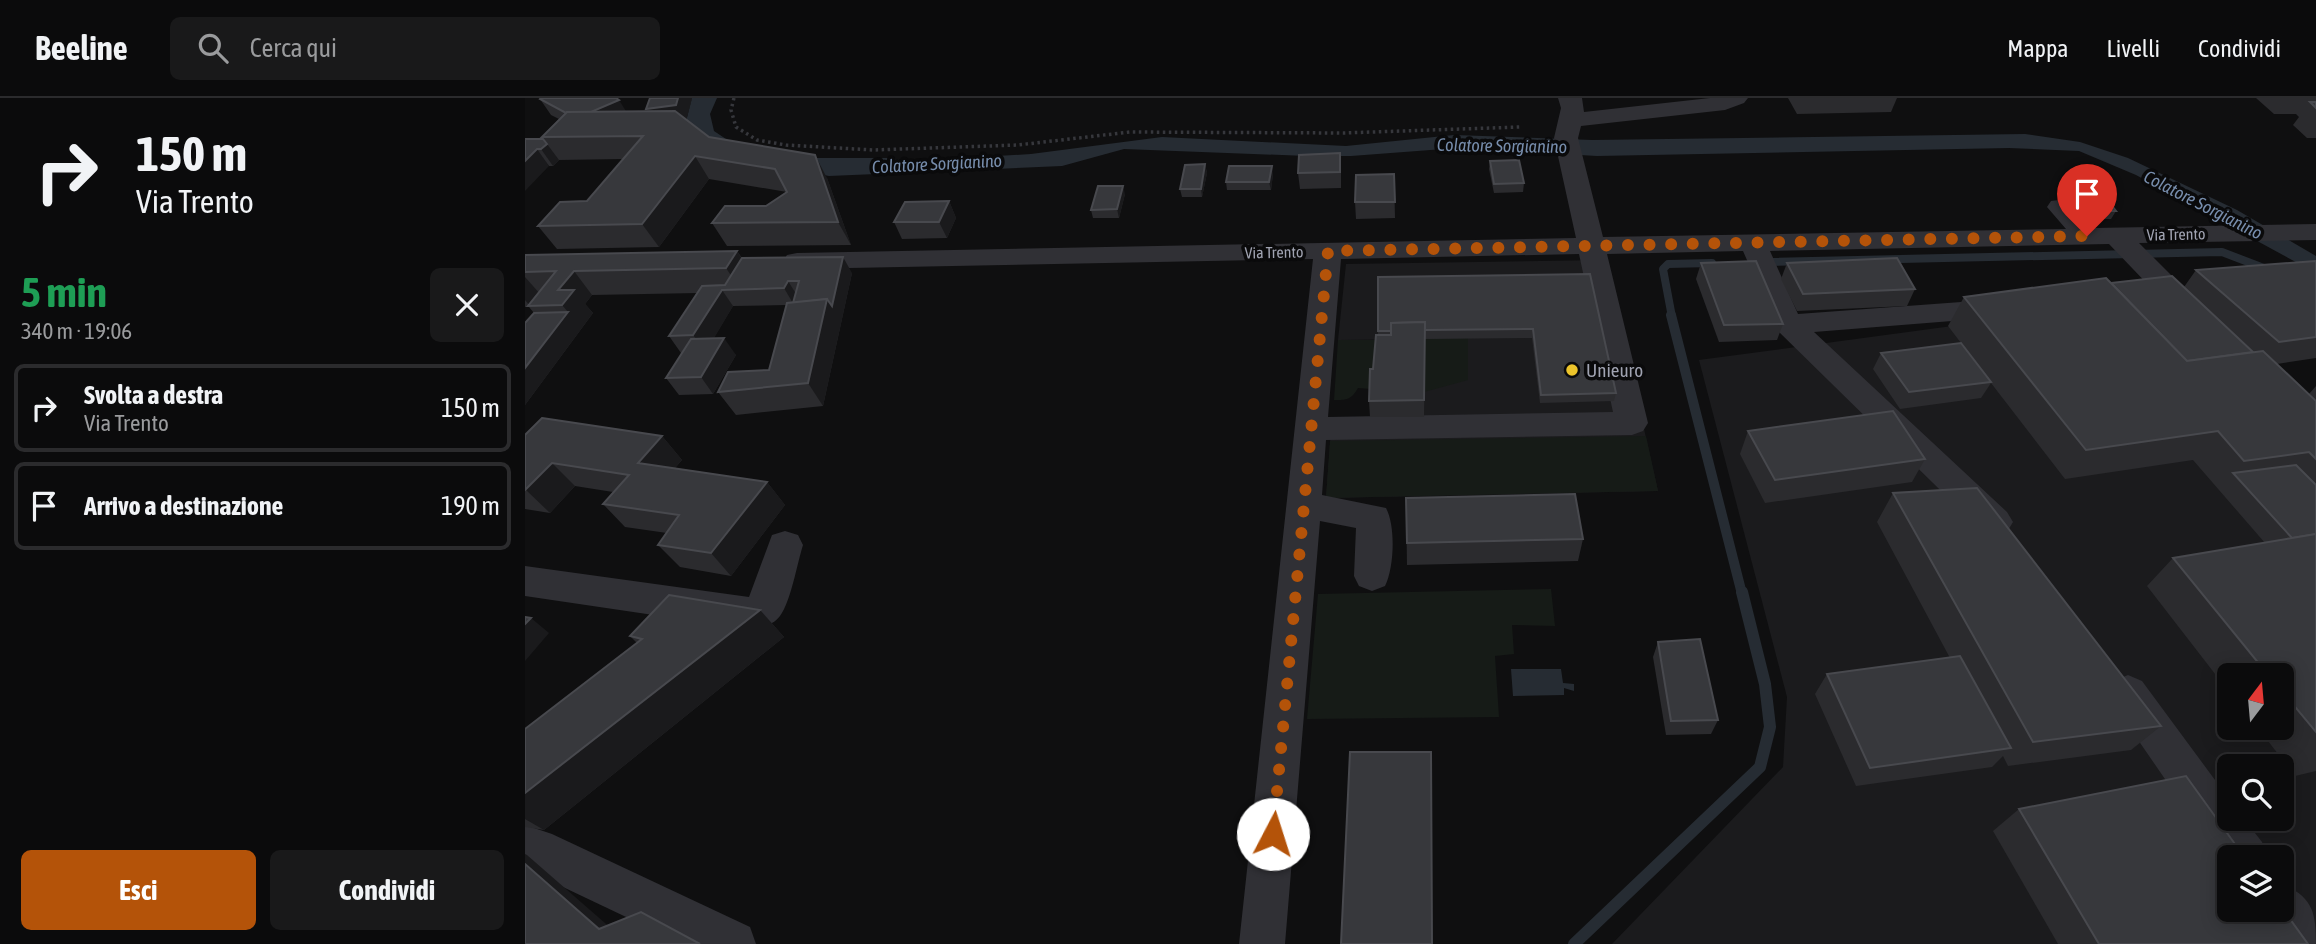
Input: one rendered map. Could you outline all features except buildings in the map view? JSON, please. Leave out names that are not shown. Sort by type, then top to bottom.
[{"type":"street","points":[[1311,429],[1632,423],[1591,246],[1570,128],[1725,103],[1736,98]]},
{"type":"street","points":[[2055,207],[2064,226],[2087,236]]},
{"type":"street","name":"Via Trento","points":[[768,262],[1348,255],[1591,246],[1758,255],[2087,236],[2132,257],[2218,234],[2316,232]]},
{"type":"street","points":[[1262,944],[1311,429],[1348,255]]},
{"type":"street","points":[[1758,255],[1787,324],[1995,523],[2020,552]]},
{"type":"street","points":[[2132,257],[2191,281],[2202,281]]},
{"type":"street","points":[[2132,257],[2199,321]]},
{"type":"street","points":[[1787,324],[2006,308]]},
{"type":"street","points":[[1304,505],[1374,518],[1372,576]]},
{"type":"street","points":[[525,581],[755,614],[766,606],[785,545]]},
{"type":"street","points":[[2109,666],[2237,845]]},
{"type":"street","points":[[525,847],[535,849],[733,944]]},
{"type":"street","points":[[2293,922],[2308,944]]},
{"type":"path","points":[[734,98],[731,110],[736,127],[757,140],[786,145],[873,150],[1018,145],[1130,132],[1343,133],[1520,127]]},
{"type":"shaded area","points":[[1606,260],[1658,491],[1326,498],[1332,417],[1370,417],[1425,339],[1338,340],[1346,264]]},
{"type":"shaded area","points":[[2087,308],[2316,458],[2316,944],[1612,944],[1783,767],[1787,697],[1699,360]]},
{"type":"shaded area","points":[[1468,338],[1468,380],[1424,392],[1425,339]]},
{"type":"shaded area","points":[[1338,340],[1392,340],[1371,389],[1358,388],[1348,399],[1334,400]]},
{"type":"shaded area","points":[[1646,436],[1658,491],[1326,498],[1330,441]]},
{"type":"shaded area","points":[[1551,589],[1555,626],[1512,625],[1514,654],[1495,656],[1499,717],[1307,719],[1318,594]]},
{"type":"water","name":"Colatore Sorgianino","points":[[692,98],[717,98],[710,114],[714,131],[735,145],[807,158],[889,158],[912,161],[1031,154],[1162,137],[1346,146],[1454,135],[1592,140],[2025,134],[2080,142],[2128,158],[2237,210],[2316,256],[2316,273],[2136,175],[2079,151],[2009,148],[1597,156],[1457,148],[1351,156],[1307,156],[1124,149],[1062,166],[829,176],[731,157],[685,125]]},
{"type":"water","points":[[1511,669],[1561,669],[1563,683],[1574,684],[1574,691],[1564,688],[1564,695],[1513,696]]},
{"type":"waterway","points":[[1763,262],[2222,252],[2269,270]]},
{"type":"waterway","points":[[1672,317],[1663,269],[1668,264],[1712,263]]},
{"type":"waterway","points":[[1671,315],[1742,594]]},
{"type":"waterway","points":[[1574,944],[1760,767],[1770,727],[1765,684],[1742,592]]},
{"type":"place","name":"Unieuro","points":[[1572,370]]},
{"type":"route","points":[[1273,834],[1328,251],[2087,236]]}]
